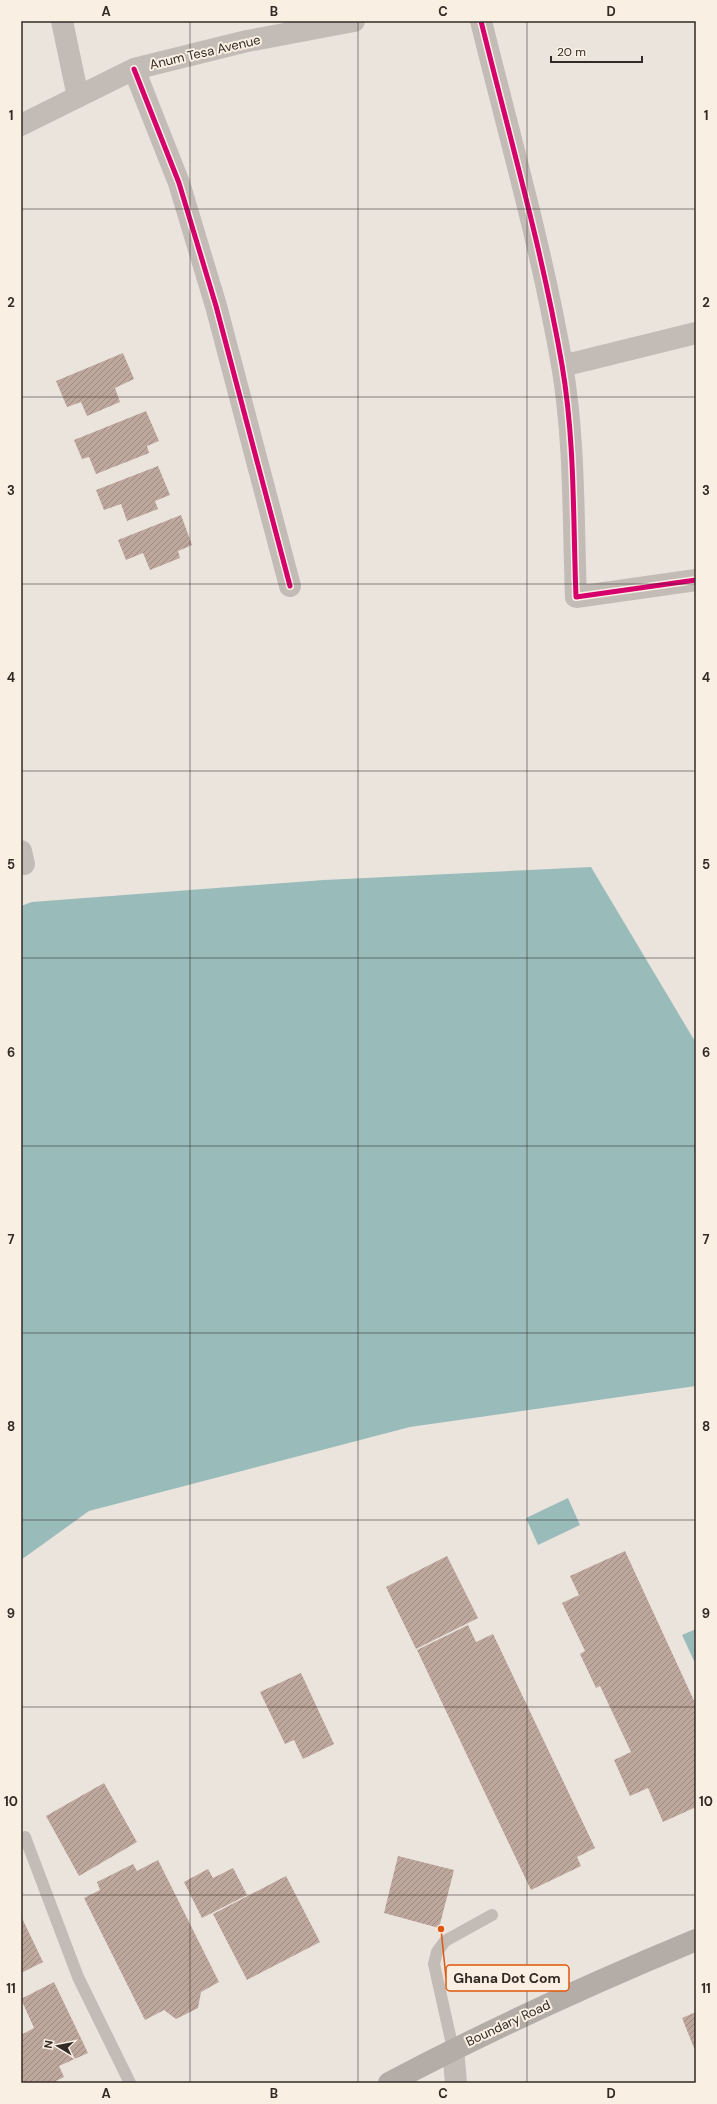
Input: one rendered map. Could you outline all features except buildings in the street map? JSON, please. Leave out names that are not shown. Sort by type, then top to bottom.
[{"type":"main road","name":"Boundary Road","points":[[389,2083],[453,2049],[590,1986],[696,1940]]},
{"type":"street","points":[[62,21],[78,97]]},
{"type":"street","name":"Anum Tesa Avenue","points":[[21,125],[134,68],[246,41],[354,21]]},
{"type":"street","points":[[480,21],[545,278],[562,366],[571,454],[576,597],[696,580]]},
{"type":"street","points":[[134,68],[179,183],[216,306],[290,586]]},
{"type":"street","points":[[562,366],[696,333]]},
{"type":"street","points":[[453,2049],[456,2083]]},
{"type":"lane","points":[[25,1838],[78,1977],[130,2083]]},
{"type":"lane","points":[[453,2049],[434,1964],[437,1952],[445,1941],[492,1915]]},
{"type":"water","points":[[591,867],[696,1043],[696,1386],[410,1427],[89,1511],[21,1560],[21,906],[32,902],[324,880]]},
{"type":"water","points":[[568,1498],[580,1525],[538,1545],[526,1518]]},
{"type":"water","points":[[696,1629],[696,1660],[694,1661],[682,1635]]},
{"type":"cycle path","points":[[481,21],[535,235],[562,365],[569,422],[573,481],[576,597],[696,580]]},
{"type":"cycle path","points":[[134,69],[179,183],[216,306],[290,586]]},
{"type":"place","name":"Ghana Dot Com","points":[[441,1929]]}]
